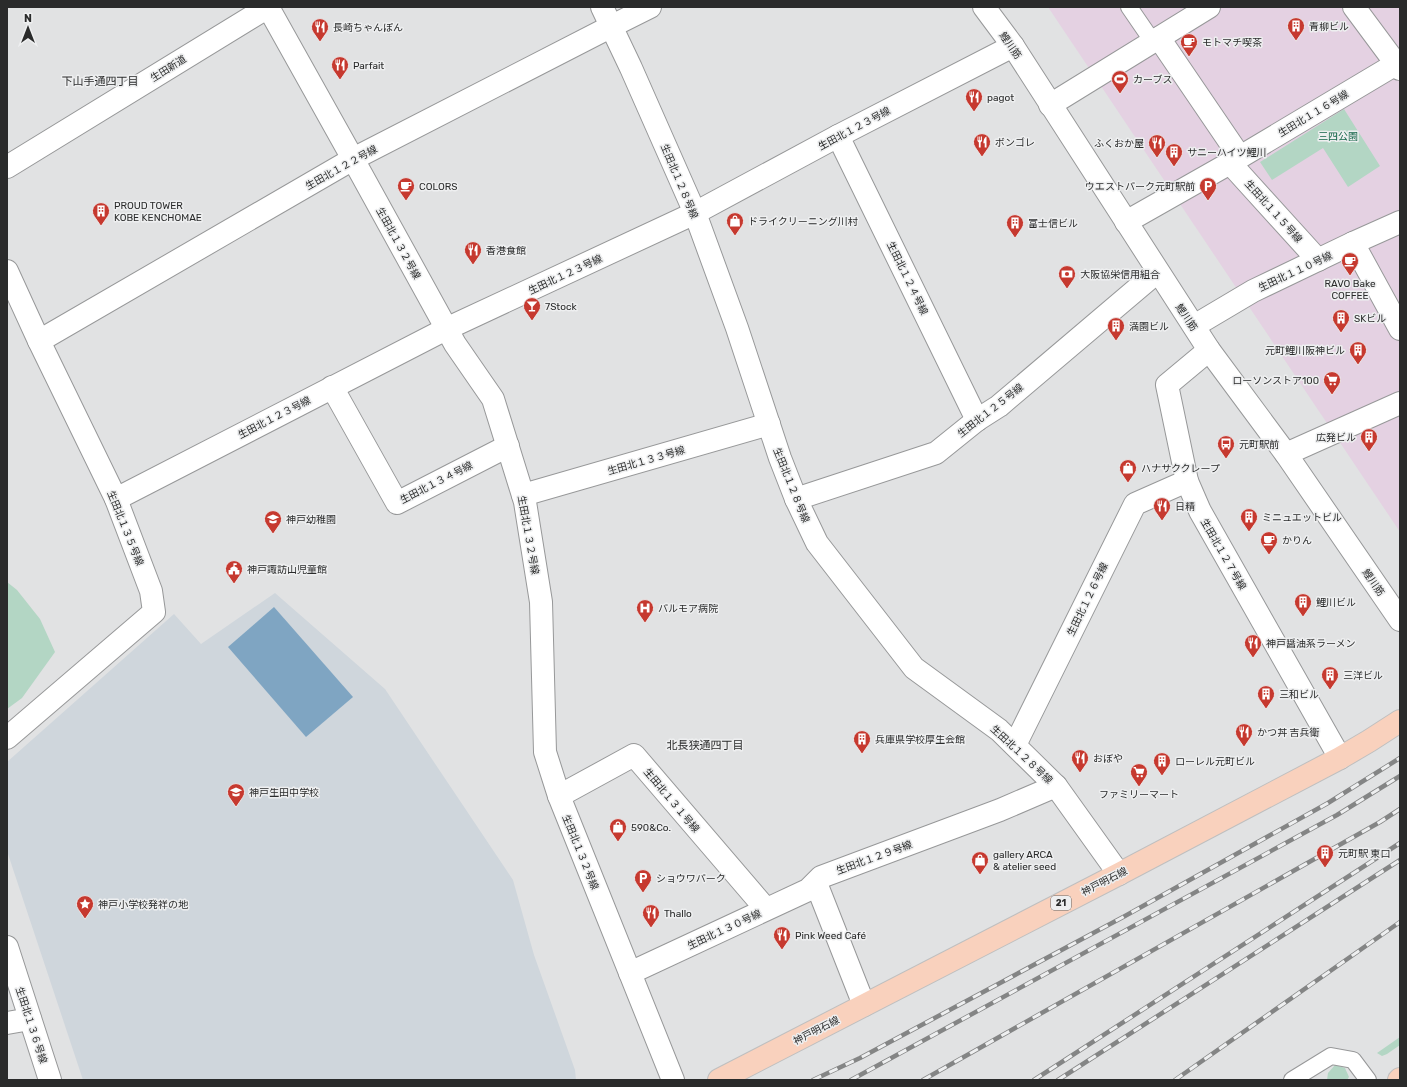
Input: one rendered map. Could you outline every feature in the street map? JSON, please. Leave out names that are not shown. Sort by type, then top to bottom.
[{"type":"main road","name":"神戸明石線","points":[[719,1080],[1119,874],[1340,758],[1400,720]]},
{"type":"street","name":"生田北１３２号線","points":[[268,7],[446,329],[493,399],[523,495],[541,602],[545,752],[559,796],[673,1080]]},
{"type":"street","name":"生田新道","points":[[7,167],[268,7]]},
{"type":"street","name":"生田北１２８号線","points":[[602,7],[612,26],[695,213],[738,328],[769,424],[796,499],[817,542],[914,668],[999,730],[1056,786],[1119,874]]},
{"type":"street","name":"生田北１２２号線","points":[[39,341],[353,159],[650,7]]},
{"type":"street","name":"鯉川筋","points":[[984,7],[1013,46],[1208,350],[1286,454],[1400,620]]},
{"type":"street","points":[[1050,105],[1209,7]]},
{"type":"street","points":[[1361,9],[1398,67]]},
{"type":"street","name":"生田北１１５号線","points":[[1156,40],[1235,160],[1318,260]]},
{"type":"street","name":"生田北１２３号線","points":[[116,499],[446,329],[695,213],[838,136],[1013,46]]},
{"type":"street","name":"生田北１１６号線","points":[[1126,222],[1398,67]]},
{"type":"street","name":"生田北１２４号線","points":[[838,136],[977,420]]},
{"type":"street","name":"生田北１１０号線","points":[[1194,326],[1253,291],[1352,243],[1400,222]]},
{"type":"street","points":[[1352,243],[1400,329]]},
{"type":"street","name":"生田北１３５号線","points":[[7,271],[39,341],[116,499],[151,591],[154,612],[7,738]]},
{"type":"street","name":"生田北１２５号線","points":[[796,499],[936,452],[977,420],[999,406],[1157,272]]},
{"type":"street","name":"生田北１２７号線","points":[[1208,350],[1167,385],[1187,481],[1200,511],[1340,758]]},
{"type":"street","name":"生田北１３４号線","points":[[332,388],[397,503],[508,446]]},
{"type":"street","points":[[1286,454],[1400,403]]},
{"type":"street","name":"生田北１３３号線","points":[[523,495],[769,424]]},
{"type":"street","name":"生田北１２６号線","points":[[1015,745],[1135,504],[1187,481]]},
{"type":"street","name":"生田北１３１号線","points":[[559,796],[634,755],[766,909]]},
{"type":"street","name":"生田北１２９号線","points":[[816,883],[821,877],[1000,810],[1056,786]]},
{"type":"street","points":[[816,883],[864,1005]]},
{"type":"street","name":"生田北１３０号線","points":[[630,973],[808,890],[816,883]]},
{"type":"street","name":"生田北１３６号線","points":[[7,947],[50,1080]]},
{"type":"street","points":[[7,1023],[30,1019]]},
{"type":"lane","name":"生田北１１５号線","points":[[1129,7],[1156,40]]},
{"type":"lane","points":[[1292,1080],[1332,1056],[1352,1060],[1368,1080]]},
{"type":"shaded area","points":[[1048,7],[1400,7],[1400,532],[1170,189]]},
{"type":"shaded area","name":"神戸生田中学校","points":[[275,593],[385,689],[513,880],[534,955],[575,1070],[576,1080],[83,1080],[7,851],[7,762],[174,614],[201,644]]},
{"type":"green space","name":"三四公園","points":[[1344,109],[1380,166],[1348,187],[1323,148],[1272,180],[1260,162]]},
{"type":"green space","points":[[7,582],[17,590],[40,619],[55,652],[22,698],[7,709]]},
{"type":"green space","points":[[1400,1037],[1400,1045],[1382,1056],[1377,1053]]},
{"type":"green space","points":[[1335,1065],[1345,1068],[1349,1077],[1347,1080],[1327,1080],[1328,1073]]},
{"type":"water","points":[[274,607],[353,697],[306,737],[228,647]]},
{"type":"railway","points":[[813,1080],[860,1058],[1125,916],[1328,803],[1400,758]]},
{"type":"railway","points":[[851,1080],[1337,815],[1400,776]]},
{"type":"railway","points":[[923,1080],[1380,822],[1400,809]]},
{"type":"railway","points":[[1034,1080],[1400,843]]},
{"type":"railway","points":[[1058,1080],[1400,860]]},
{"type":"railway","points":[[1175,1080],[1400,922]]},
{"type":"place","name":"青柳ビル","points":[[1296,41]]},
{"type":"place","name":"長崎ちゃんぽん","points":[[320,42]]},
{"type":"place","name":"モトマチ喫茶","points":[[1189,57]]},
{"type":"place","name":"Parfait","points":[[340,80]]},
{"type":"place","name":"カーブス","points":[[1120,94]]},
{"type":"place","name":"pagot","points":[[974,112]]},
{"type":"place","name":"ボンゴレ","points":[[982,157]]},
{"type":"place","name":"ふくおか屋","points":[[1157,158]]},
{"type":"place","name":"サニーハイツ鯉川","points":[[1174,167]]},
{"type":"place","name":"COLORS","points":[[406,201]]},
{"type":"place","name":"ウエストパーク元町駅前","points":[[1208,201]]},
{"type":"place","name":"PROUD TOWER KOBE KENCHOMAE","points":[[101,226]]},
{"type":"place","name":"ドライクリーニング川村","points":[[735,236]]},
{"type":"place","name":"富士信ビル","points":[[1015,238]]},
{"type":"place","name":"香港食館","points":[[473,265]]},
{"type":"place","name":"RAVO Bake COFFEE","points":[[1350,276]]},
{"type":"place","name":"大阪協栄信用組合","points":[[1067,289]]},
{"type":"place","name":"7Stock","points":[[532,321]]},
{"type":"place","name":"SKビル","points":[[1341,333]]},
{"type":"place","name":"満園ビル","points":[[1116,341]]},
{"type":"place","name":"元町鯉川阪神ビル","points":[[1358,365]]},
{"type":"place","name":"ローソンストア100","points":[[1332,395]]},
{"type":"place","name":"広発ビル","points":[[1369,452]]},
{"type":"place","name":"元町駅前","points":[[1226,459]]},
{"type":"place","name":"ハナサククレープ","points":[[1128,483]]},
{"type":"place","name":"日精","points":[[1162,521]]},
{"type":"place","name":"ミニュエットビル","points":[[1249,532]]},
{"type":"place","name":"神戸幼稚園","points":[[273,534]]},
{"type":"place","name":"かりん","points":[[1269,555]]},
{"type":"place","name":"神戸諏訪山児童館","points":[[234,584]]},
{"type":"place","name":"鯉川ビル","points":[[1303,617]]},
{"type":"place","name":"パルモア病院","points":[[645,623]]},
{"type":"place","name":"神戸醤油系ラーメン","points":[[1253,658]]},
{"type":"place","name":"三洋ビル","points":[[1330,690]]},
{"type":"place","name":"三和ビル","points":[[1266,709]]},
{"type":"place","name":"かつ丼 吉兵衛","points":[[1244,747]]},
{"type":"place","name":"兵庫県学校厚生会館","points":[[862,754]]},
{"type":"place","name":"おぼや","points":[[1080,773]]},
{"type":"place","name":"ローレル元町ビル","points":[[1162,776]]},
{"type":"place","name":"ファミリーマート","points":[[1139,787]]},
{"type":"place","name":"神戸生田中学校","points":[[236,807]]},
{"type":"place","name":"590&Co.","points":[[618,842]]},
{"type":"place","name":"元町駅 東口","points":[[1325,868]]},
{"type":"place","name":"gallery ARCA & atelier seed","points":[[980,875]]},
{"type":"place","name":"ショウワパーク","points":[[643,893]]},
{"type":"place","name":"神戸小学校発祥の地","points":[[85,919]]},
{"type":"place","name":"Thallo","points":[[651,928]]},
{"type":"place","name":"Pink Weed Café","points":[[782,950]]},
{"type":"district","name":"下山手通四丁目","points":[[100,81]]},
{"type":"district","name":"北長狭通四丁目","points":[[705,745]]}]
